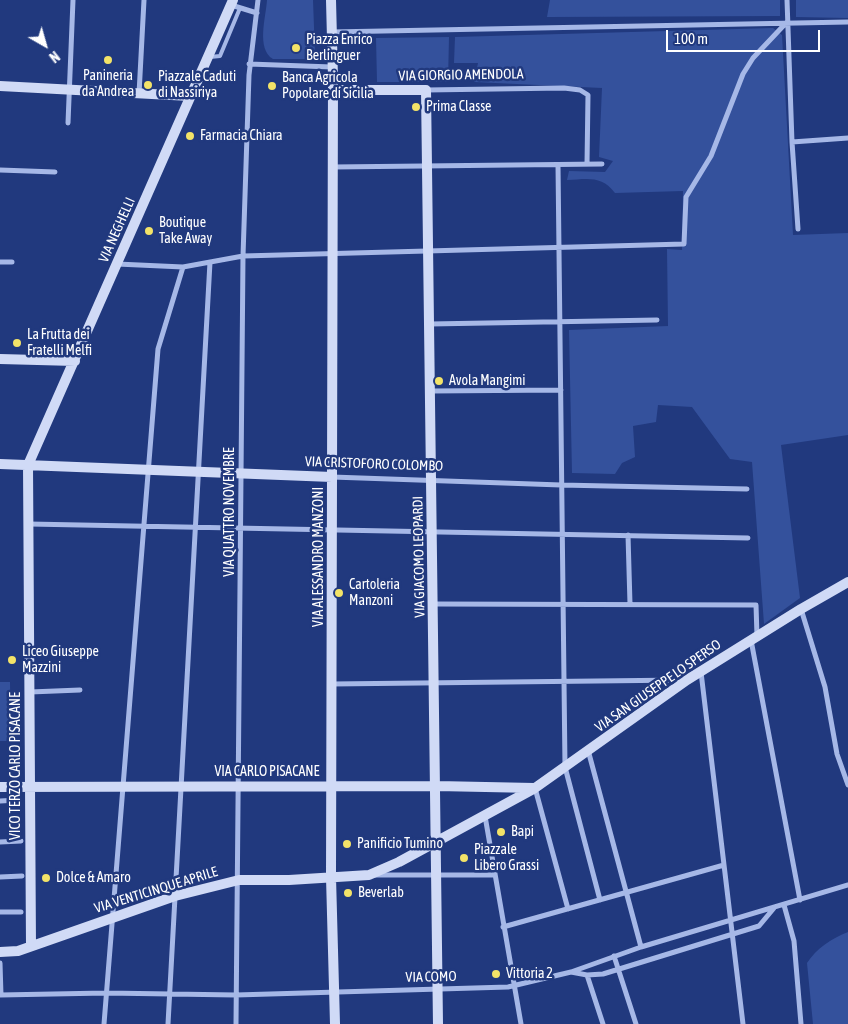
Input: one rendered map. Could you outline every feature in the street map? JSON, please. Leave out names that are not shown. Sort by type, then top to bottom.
[{"type":"street","points":[[68,123],[73,0]]},
{"type":"street","points":[[139,94],[144,0]]},
{"type":"street","name":"VIA QUATTRO NOVEMBRE","points":[[236,1024],[243,256],[249,64],[258,0]]},
{"type":"street","name":"VIA ALESSANDRO MANZONI","points":[[331,0],[333,68],[331,252],[331,877],[334,1024]]},
{"type":"street","points":[[787,0],[786,23],[798,229]]},
{"type":"street","points":[[235,3],[257,13]]},
{"type":"street","name":"VIA NEGHELLI","points":[[28,465],[190,96],[235,3]]},
{"type":"street","points":[[331,32],[848,22]]},
{"type":"street","points":[[117,264],[184,267],[243,256],[331,252],[684,244],[686,197],[688,191],[711,156],[743,74],[753,58],[786,23]]},
{"type":"street","points":[[249,64],[333,68]]},
{"type":"street","points":[[0,86],[190,96]]},
{"type":"street","name":"VIA GIORGIO AMENDOLA","points":[[333,90],[564,88],[580,90],[588,96],[587,164]]},
{"type":"street","name":"VIA GIACOMO LEOPARDI","points":[[426,90],[431,391],[431,531],[437,786],[438,1024]]},
{"type":"street","points":[[792,142],[848,138]]},
{"type":"street","points":[[558,164],[561,390],[560,485],[565,767],[600,900]]},
{"type":"street","points":[[333,167],[602,164]]},
{"type":"street","points":[[0,170],[55,172]]},
{"type":"street","points":[[0,262],[12,262]]},
{"type":"street","points":[[168,1024],[210,262]]},
{"type":"street","points":[[104,1024],[121,787],[158,349],[184,267]]},
{"type":"street","points":[[430,324],[657,320]]},
{"type":"street","points":[[0,359],[75,361]]},
{"type":"street","points":[[431,391],[561,390]]},
{"type":"street","name":"VIA CRISTOFORO COLOMBO","points":[[0,464],[242,472],[432,481],[747,489]]},
{"type":"street","name":"VICO TERZO CARLO PISACANE","points":[[28,465],[31,946]]},
{"type":"street","points":[[28,524],[748,538]]},
{"type":"street","points":[[628,535],[630,604]]},
{"type":"street","name":"VIA SAN GIUSEPPE LO SPERSO","points":[[436,841],[535,788],[687,680],[848,582]]},
{"type":"street","points":[[434,604],[756,605],[754,638],[800,900]]},
{"type":"street","points":[[801,609],[825,687],[837,754],[848,785]]},
{"type":"street","points":[[701,671],[743,1024]]},
{"type":"street","points":[[332,684],[687,680]]},
{"type":"street","points":[[29,692],[80,690]]},
{"type":"street","points":[[588,750],[641,947]]},
{"type":"street","name":"VIA CARLO PISACANE","points":[[0,787],[437,786],[535,788]]},
{"type":"street","points":[[535,788],[568,909]]},
{"type":"street","points":[[0,801],[18,800]]},
{"type":"street","points":[[485,816],[521,1024]]},
{"type":"street","points":[[0,842],[21,841]]},
{"type":"street","name":"VIA VENTICINQUE APRILE","points":[[0,952],[18,951],[175,896],[238,880],[288,880],[369,875],[399,862],[436,841]]},
{"type":"street","points":[[504,927],[724,865]]},
{"type":"street","points":[[369,875],[495,875]]},
{"type":"street","points":[[0,877],[22,876]]},
{"type":"street","name":"VIA COMO","points":[[1,995],[170,993],[236,995],[334,990],[514,986],[571,972],[641,947],[848,885]]},
{"type":"street","points":[[784,905],[794,941],[801,1024]]},
{"type":"street","points":[[571,972],[587,975],[603,974],[759,926],[774,908]]},
{"type":"street","points":[[0,912],[21,912]]},
{"type":"street","points":[[614,956],[636,1024]]},
{"type":"street","points":[[0,963],[1,995]]},
{"type":"street","points":[[587,975],[603,1024]]},
{"type":"shaded area","points":[[267,0],[313,0],[315,54],[323,55],[322,59],[273,59],[268,54],[263,40]]},
{"type":"shaded area","points":[[550,0],[780,0],[780,16],[547,17]]},
{"type":"shaded area","points":[[796,0],[848,0],[848,18],[796,17]]},
{"type":"shaded area","points":[[773,28],[782,35],[793,235],[848,233],[848,435],[781,445],[800,598],[764,624],[752,462],[730,459],[692,407],[658,405],[656,422],[633,426],[635,457],[622,463],[615,474],[572,473],[569,330],[668,326],[667,249],[682,250],[683,191],[615,193],[605,183],[594,179],[567,180],[569,171],[605,172],[613,161],[599,157],[602,88],[474,82],[478,63],[454,63],[455,37]]},
{"type":"shaded area","points":[[449,37],[448,82],[377,82],[376,38]]},
{"type":"shaded area","points":[[0,682],[10,682],[11,741],[0,741]]},
{"type":"shaded area","points":[[848,932],[848,1024],[813,1024],[807,963],[825,945],[836,937]]},
{"type":"place","name":"Piazza Enrico Berlinguer","points":[[296,48]]},
{"type":"place","name":"Panineria da Andrea","points":[[108,60]]},
{"type":"place","name":"Piazzale Caduti di Nassiriya","points":[[148,85]]},
{"type":"place","name":"Banca Agricola Popolare di Sicilia","points":[[272,86]]},
{"type":"place","name":"Prima Classe","points":[[416,107]]},
{"type":"place","name":"Farmacia Chiara","points":[[190,136]]},
{"type":"place","name":"Boutique Take Away","points":[[149,231]]},
{"type":"place","name":"La Frutta dei Fratelli Melfi","points":[[17,343]]},
{"type":"place","name":"Avola Mangimi","points":[[439,381]]},
{"type":"place","name":"Cartoleria Manzoni","points":[[339,593]]},
{"type":"place","name":"Liceo Giuseppe Mazzini","points":[[12,660]]},
{"type":"place","name":"Bapi","points":[[501,832]]},
{"type":"place","name":"Panificio Tumino","points":[[347,844]]},
{"type":"place","name":"Piazzale Libero Grassi","points":[[464,858]]},
{"type":"place","name":"Dolce & Amaro","points":[[46,878]]},
{"type":"place","name":"Beverlab","points":[[348,893]]},
{"type":"place","name":"Vittoria 2","points":[[496,974]]}]
